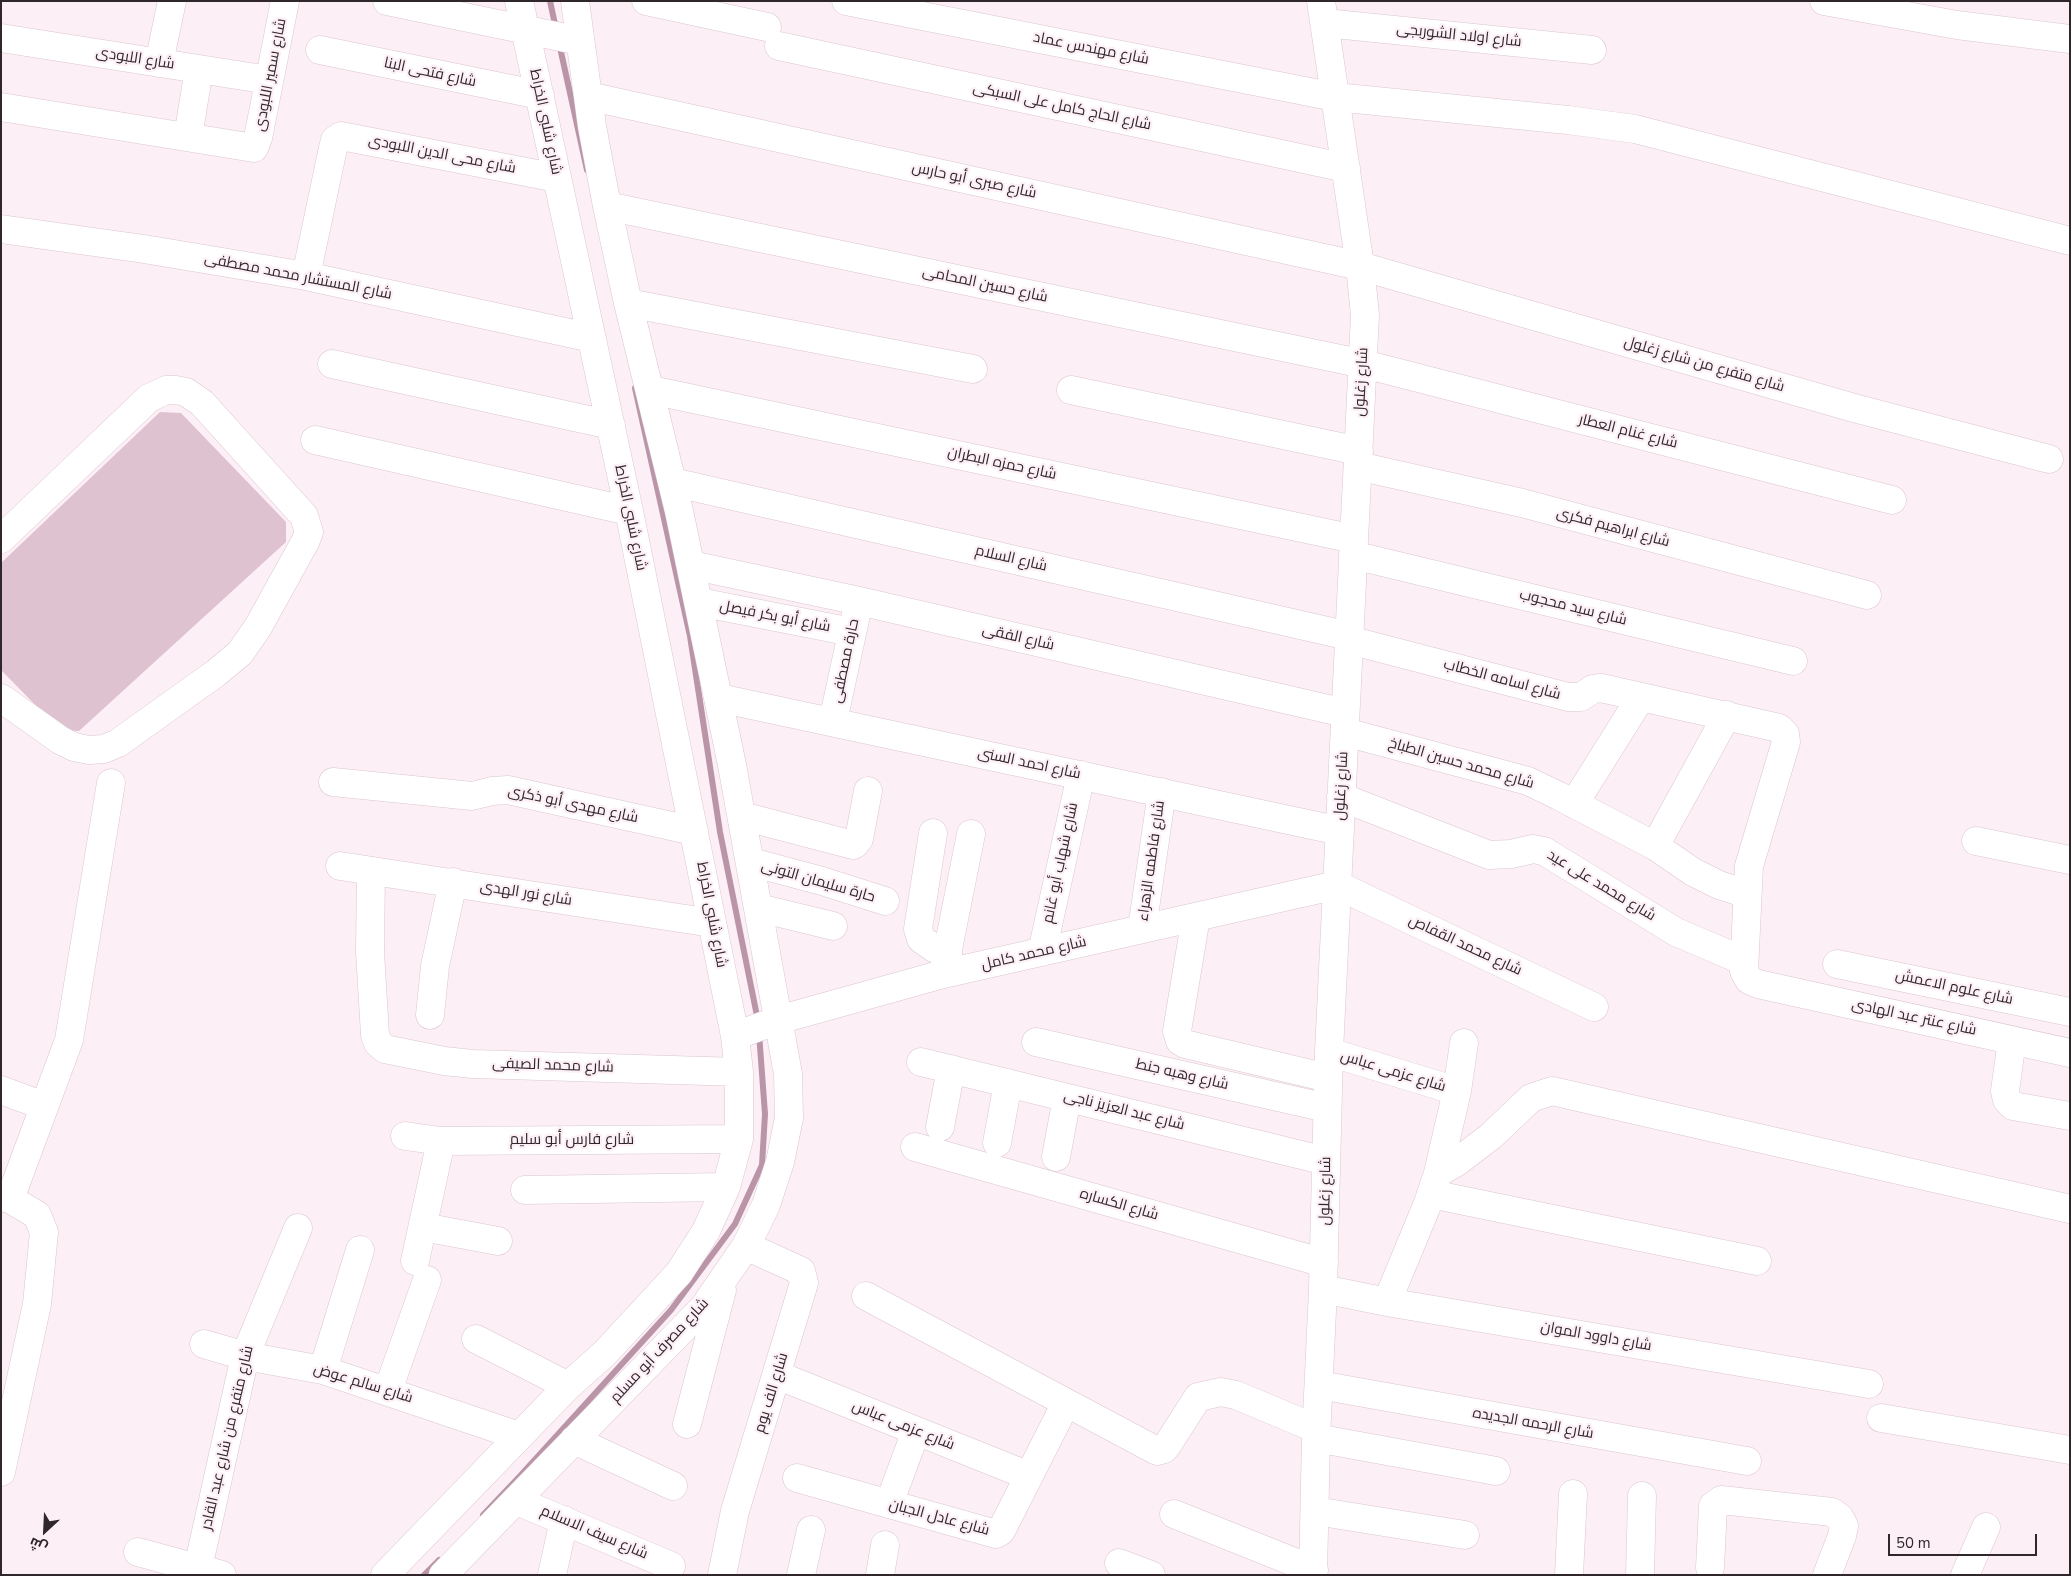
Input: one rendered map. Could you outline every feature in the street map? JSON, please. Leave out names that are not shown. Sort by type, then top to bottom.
[{"type":"street","points":[[159,63],[172,1]]},
{"type":"street","points":[[387,1],[574,40]]},
{"type":"street","name":"شارع شلبى الخراط","points":[[519,1],[533,31],[540,95],[611,424],[712,923],[756,1028]]},
{"type":"street","points":[[575,1],[574,40],[588,96],[607,206],[628,303],[651,390],[691,565],[751,862],[759,908],[756,1028]]},
{"type":"street","name":"شارع الحاج كامل على السبكى","points":[[646,1],[741,11],[773,37],[1346,168]]},
{"type":"street","name":"شارع مهندس عماد","points":[[846,1],[1335,97],[1568,120],[1636,130],[2070,241]]},
{"type":"street","points":[[1824,1],[1957,25],[2070,39]]},
{"type":"street","name":"شارع سمير اللبودى","points":[[188,137],[254,148],[258,138],[269,80],[280,2]]},
{"type":"street","name":"شارع زغلول","points":[[1313,1572],[1324,1276],[1328,1065],[1365,315],[1360,266],[1323,12]]},
{"type":"street","name":"شارع اولاد الشوربجى","points":[[1323,12],[1592,50]]},
{"type":"street","name":"شارع اللبودى","points":[[1,38],[269,80]]},
{"type":"street","name":"شارع فتحى البنا","points":[[320,50],[540,95]]},
{"type":"street","points":[[1,107],[188,137],[199,70]]},
{"type":"street","name":"شارع صبرى أبو حارس","points":[[588,96],[1360,266]]},
{"type":"street","name":"شارع محى الدين اللبودى","points":[[306,276],[335,140],[341,136],[558,178]]},
{"type":"street","name":"شارع حسين المحامى","points":[[607,206],[1364,364]]},
{"type":"street","name":"شارع المستشار محمد مصطفى","points":[[1,229],[144,249],[306,276],[592,338]]},
{"type":"street","name":"شارع متفرع من شارع زغلول","points":[[1360,266],[1854,408],[2050,459]]},
{"type":"street","points":[[628,303],[973,369]]},
{"type":"street","points":[[332,364],[611,424]]},
{"type":"street","name":"شارع غنام العطار","points":[[1364,364],[1892,500]]},
{"type":"street","points":[[1,539],[148,398],[166,390],[186,392],[202,403],[304,516],[309,532],[258,627],[240,653],[216,673],[118,743],[104,749],[89,750],[74,747],[60,740],[1,698]]},
{"type":"street","name":"شارع حمزه البطران","points":[[651,390],[1354,547]]},
{"type":"street","name":"شارع ابراهيم فكرى","points":[[1071,390],[1358,458],[1867,595]]},
{"type":"street","points":[[315,440],[629,511]]},
{"type":"street","name":"شارع السلام","points":[[672,482],[1349,638]]},
{"type":"street","name":"شارع سيد محجوب","points":[[1354,547],[1793,661]]},
{"type":"street","name":"شارع الفقى","points":[[691,565],[859,601],[1345,722]]},
{"type":"street","name":"حارة مصطفى","points":[[833,721],[859,601]]},
{"type":"street","name":"شارع أبو بكر فيصل","points":[[699,602],[852,632]]},
{"type":"street","name":"شارع اسامه الخطاب","points":[[1349,638],[1568,698],[1581,697],[1593,689],[1601,688],[1779,728],[1784,734],[1786,742],[1750,866],[1747,894]]},
{"type":"street","points":[[1574,804],[1641,697]]},
{"type":"street","name":"شارع احمد السنى","points":[[719,698],[1340,831]]},
{"type":"street","points":[[1655,846],[1727,715]]},
{"type":"street","name":"شارع محمد حسين الطباخ","points":[[1345,722],[1544,788],[1655,846],[1693,872],[1719,885],[1747,894]]},
{"type":"street","name":"شارع شهاب أبو غانم","points":[[1042,952],[1081,775]]},
{"type":"street","name":"شارع مهدى أبو ذكرى","points":[[333,782],[472,796],[492,791],[516,791],[694,831]]},
{"type":"street","points":[[1,1472],[37,1304],[44,1232],[38,1215],[6,1198],[69,1040],[111,783]]},
{"type":"street","points":[[742,816],[853,845],[858,839],[868,791]]},
{"type":"street","name":"شارع فاطمه الزهراء","points":[[1142,929],[1162,792]]},
{"type":"street","name":"شارع محمد على عيد","points":[[1341,797],[1489,855],[1505,855],[1532,849],[1544,851],[1676,932],[1744,961]]},
{"type":"street","points":[[933,833],[918,929],[922,939],[934,948],[946,963]]},
{"type":"street","points":[[946,963],[971,834]]},
{"type":"street","points":[[1976,841],[2070,860]]},
{"type":"street","name":"حارة سليمان التونى","points":[[751,862],[822,881],[884,901]]},
{"type":"street","name":"شارع نور الهدى","points":[[340,866],[712,923]]},
{"type":"street","name":"شارع محمد الصيفى","points":[[371,871],[370,952],[375,1035],[378,1043],[385,1049],[393,1052],[473,1064],[739,1072]]},
{"type":"street","points":[[430,1015],[435,966],[453,882]]},
{"type":"street","name":"شارع محمد كامل","points":[[756,1028],[946,963],[1042,952],[1337,885]]},
{"type":"street","name":"شارع محمد القفاص","points":[[1337,885],[1594,1007]]},
{"type":"street","points":[[1744,961],[1747,894]]},
{"type":"street","points":[[759,908],[833,926]]},
{"type":"street","name":"شارع عزمى عباس","points":[[1196,917],[1177,1031],[1178,1037],[1185,1044],[1328,1065],[1457,1091]]},
{"type":"street","name":"شارع عنتر عبد الهادى","points":[[1744,961],[1744,971],[1749,980],[1758,984],[2070,1053]]},
{"type":"street","name":"شارع علوم الاعمش","points":[[1837,964],[2070,1012]]},
{"type":"street","name":"شارع مصرف أبو مسلم","points":[[443,1575],[517,1501],[574,1440],[706,1232],[726,1187],[739,1139],[739,1072],[756,1028]]},
{"type":"street","name":"شارع مصرف أبو مسلم","points":[[385,1575],[568,1386],[620,1368],[704,1307],[726,1277],[746,1246],[766,1205],[780,1162],[790,1118],[788,1074],[756,1028]]},
{"type":"street","points":[[2012,1040],[2005,1091],[2007,1100],[2014,1106],[2070,1116]]},
{"type":"street","name":"شارع وهبه جنط","points":[[1036,1042],[1327,1108]]},
{"type":"street","points":[[1388,1302],[1435,1183],[1457,1091],[1464,1044]]},
{"type":"street","name":"شارع عبد العزيز ناجى","points":[[921,1062],[1326,1162]]},
{"type":"street","points":[[940,1127],[951,1069]]},
{"type":"street","points":[[997,1143],[1008,1083]]},
{"type":"street","points":[[1,1090],[44,1106]]},
{"type":"street","points":[[1435,1183],[1457,1162],[1491,1136],[1531,1098],[1552,1091],[2070,1208]]},
{"type":"street","points":[[1056,1157],[1068,1098]]},
{"type":"street","name":"شارع فارس أبو سليم","points":[[405,1136],[441,1141],[739,1139]]},
{"type":"street","points":[[388,1390],[421,1270],[423,1227],[441,1141]]},
{"type":"street","name":"شارع الكساره","points":[[915,1147],[1324,1276]]},
{"type":"street","points":[[1435,1183],[1756,1261]]},
{"type":"street","points":[[525,1190],[726,1187]]},
{"type":"street","points":[[423,1227],[498,1241]]},
{"type":"street","name":"شارع متفرع من شارع عبد القادر","points":[[210,1571],[245,1356],[298,1228]]},
{"type":"street","name":"شارع الف يوم","points":[[722,1575],[735,1511],[804,1290],[804,1276],[800,1271],[746,1246]]},
{"type":"street","points":[[323,1370],[360,1250]]},
{"type":"street","name":"شارع داوود الموان","points":[[1324,1276],[1388,1302],[1869,1384]]},
{"type":"street","points":[[687,1424],[726,1277]]},
{"type":"street","points":[[866,1296],[1157,1451],[1164,1449],[1168,1444],[1195,1400],[1201,1396],[1221,1392],[1236,1395],[1317,1433],[1496,1471]]},
{"type":"street","points":[[476,1339],[568,1386]]},
{"type":"street","name":"شارع سالم عوض","points":[[204,1344],[245,1356],[323,1370],[388,1390],[519,1436]]},
{"type":"street","name":"شارع عزمى عباس","points":[[778,1375],[1029,1476]]},
{"type":"street","name":"شارع الرحمه الجديده","points":[[1319,1384],[1747,1461]]},
{"type":"street","name":"شارع عادل الجبان","points":[[797,1478],[996,1534],[1001,1531],[1066,1403]]},
{"type":"street","points":[[1880,1418],[2070,1450]]},
{"type":"street","points":[[888,1504],[916,1431]]},
{"type":"street","points":[[574,1440],[673,1486]]},
{"type":"street","points":[[1569,1575],[1573,1494]]},
{"type":"street","points":[[1640,1575],[1642,1496]]},
{"type":"street","name":"شارع سيف الاسلام","points":[[517,1501],[564,1520],[642,1564],[671,1566]]},
{"type":"street","points":[[1710,1568],[1713,1506],[1718,1501],[1832,1512],[1840,1518],[1844,1526],[1827,1575]]},
{"type":"street","points":[[1315,1511],[1465,1535]]},
{"type":"street","points":[[1174,1514],[1313,1572]]},
{"type":"street","points":[[552,1575],[564,1520]]},
{"type":"street","points":[[1965,1575],[1986,1528]]},
{"type":"street","points":[[801,1575],[811,1530]]},
{"type":"street","points":[[880,1575],[885,1545]]},
{"type":"street","points":[[138,1552],[210,1571]]},
{"type":"street","points":[[1120,1563],[1150,1575]]},
{"type":"shaded area","points":[[160,412],[181,413],[286,522],[286,542],[79,731],[60,730],[1,670],[1,563]]},
{"type":"waterway","points":[[550,1],[556,29]]},
{"type":"waterway","points":[[559,43],[587,170]]},
{"type":"waterway","points":[[635,388],[690,636],[720,832],[758,1021]]},
{"type":"waterway","points":[[483,1515],[671,1310],[735,1224],[762,1165],[765,1114],[759,1033]]},
{"type":"waterway","points":[[424,1575],[439,1560]]}]
